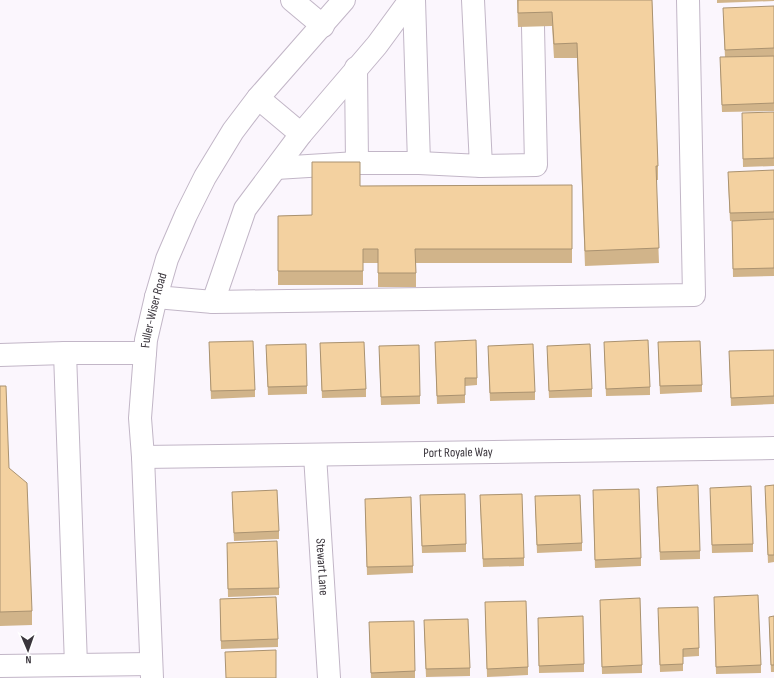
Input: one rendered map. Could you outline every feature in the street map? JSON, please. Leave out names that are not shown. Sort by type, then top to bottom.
[{"type":"street","points":[[292,0],[323,26]]},
{"type":"street","name":"Fuller-Wiser Road","points":[[151,671],[143,457],[140,418],[146,340],[156,296],[167,259],[205,177],[233,131],[258,98],[323,26],[344,0]]},
{"type":"street","points":[[213,302],[245,209],[301,134],[377,45],[410,0]]},
{"type":"street","points":[[414,0],[419,163]]},
{"type":"street","points":[[473,0],[481,166]]},
{"type":"street","points":[[156,296],[213,302],[694,295],[688,0]]},
{"type":"street","points":[[276,168],[357,163],[536,166],[533,26]]},
{"type":"street","points":[[356,68],[357,163]]},
{"type":"street","points":[[258,98],[301,134]]},
{"type":"street","points":[[64,353],[76,665]]},
{"type":"street","points":[[0,355],[145,353]]},
{"type":"street","name":"Port Royale Way","points":[[143,457],[774,448]]},
{"type":"street","name":"Stewart Lane","points":[[315,455],[329,678]]},
{"type":"street","points":[[0,666],[76,665],[151,671]]},
{"type":"building","points":[[518,0],[652,0],[658,166],[656,166],[659,248],[585,251],[577,43],[554,44],[552,12],[518,13]]},
{"type":"building","points":[[774,6],[774,48],[725,50],[723,8]]},
{"type":"building","points":[[774,56],[774,103],[722,105],[720,57]]},
{"type":"building","points":[[774,112],[774,158],[743,159],[742,113]]},
{"type":"building","points":[[312,162],[360,162],[360,186],[572,185],[572,249],[415,249],[416,273],[378,273],[378,249],[363,249],[363,271],[278,271],[278,216],[312,215]]},
{"type":"building","points":[[774,170],[774,212],[730,213],[728,172]]},
{"type":"building","points":[[774,219],[774,268],[733,269],[732,221]]},
{"type":"building","points":[[476,340],[477,378],[465,378],[465,395],[437,396],[435,342]]},
{"type":"building","points":[[648,340],[650,387],[606,389],[604,342]]},
{"type":"building","points":[[253,341],[255,390],[211,391],[209,342]]},
{"type":"building","points":[[700,341],[702,385],[660,386],[658,342]]},
{"type":"building","points":[[364,342],[366,389],[322,391],[320,343]]},
{"type":"building","points":[[306,344],[307,386],[268,387],[266,345]]},
{"type":"building","points":[[533,344],[535,392],[490,393],[488,346]]},
{"type":"building","points":[[590,344],[592,389],[549,391],[547,346]]},
{"type":"building","points":[[419,345],[420,396],[381,397],[379,346]]},
{"type":"building","points":[[774,350],[774,396],[731,398],[729,351]]},
{"type":"building","points":[[0,386],[6,386],[9,468],[27,483],[32,611],[0,612]]},
{"type":"building","points":[[698,485],[700,551],[660,552],[657,487]]},
{"type":"building","points":[[774,485],[774,555],[768,555],[765,486]]},
{"type":"building","points":[[751,486],[753,544],[712,545],[710,488]]},
{"type":"building","points":[[639,489],[641,558],[595,560],[593,490]]},
{"type":"building","points":[[277,490],[279,531],[234,533],[232,492]]},
{"type":"building","points":[[465,494],[466,544],[422,546],[420,495]]},
{"type":"building","points":[[522,494],[524,558],[483,559],[480,495]]},
{"type":"building","points":[[580,495],[582,543],[537,545],[535,496]]},
{"type":"building","points":[[411,497],[413,566],[367,567],[365,499]]},
{"type":"building","points":[[277,541],[279,588],[228,589],[227,543]]},
{"type":"building","points":[[758,595],[761,665],[716,667],[714,597]]},
{"type":"building","points":[[276,597],[278,639],[221,641],[220,599]]},
{"type":"building","points":[[640,598],[642,665],[602,667],[600,600]]},
{"type":"building","points":[[526,601],[528,667],[487,669],[485,602]]},
{"type":"building","points":[[698,607],[699,648],[683,649],[683,664],[660,665],[658,608]]},
{"type":"building","points":[[583,616],[584,664],[539,666],[538,618]]},
{"type":"building","points":[[774,616],[774,665],[771,665],[769,617]]},
{"type":"building","points":[[468,619],[470,668],[426,669],[424,620]]},
{"type":"building","points":[[414,621],[415,671],[371,673],[369,622]]},
{"type":"building","points":[[276,650],[276,678],[226,678],[225,652]]}]
